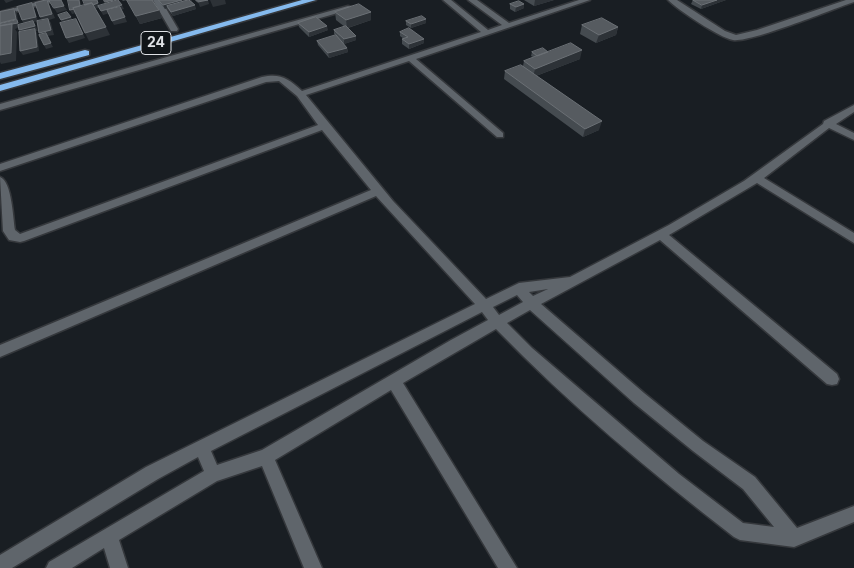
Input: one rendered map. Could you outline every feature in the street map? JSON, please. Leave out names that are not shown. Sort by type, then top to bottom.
[{"type":"highway","name":"24","points":[[128,41],[279,0]]},
{"type":"highway","name":"24","points":[[0,88],[312,0]]},
{"type":"highway","points":[[0,76],[92,51]]},
{"type":"street","points":[[0,14],[54,0]]},
{"type":"street","points":[[157,0],[174,28]]},
{"type":"street","points":[[449,0],[487,33]]},
{"type":"street","points":[[472,0],[508,26]]},
{"type":"street","points":[[300,94],[586,0]]},
{"type":"street","points":[[672,0],[735,32],[835,0]]},
{"type":"street","points":[[681,0],[722,33],[735,38],[742,38],[853,0]]},
{"type":"street","points":[[0,107],[351,8]]},
{"type":"street","points":[[410,58],[500,135]]},
{"type":"street","points":[[0,168],[265,79],[286,80],[300,94],[378,191],[485,306],[497,322],[541,364],[673,480],[709,508],[740,531],[794,538],[854,514]]},
{"type":"street","points":[[55,568],[213,474],[266,457],[456,344],[660,234],[757,178],[827,123],[854,108]]},
{"type":"street","points":[[827,123],[854,138]]},
{"type":"street","points":[[0,181],[9,230],[13,237],[20,238],[324,126]]},
{"type":"street","points":[[757,178],[854,239]]},
{"type":"street","points":[[0,351],[378,191]]},
{"type":"street","points":[[660,234],[832,379]]},
{"type":"street","points":[[0,565],[152,474],[202,447],[518,288],[574,280]]},
{"type":"street","points":[[518,288],[532,304],[639,398],[698,446],[749,483],[794,538]]},
{"type":"street","points":[[394,382],[508,568]]},
{"type":"street","points":[[202,447],[213,474]]},
{"type":"street","points":[[266,457],[313,568]]},
{"type":"street","points":[[109,535],[119,568]]},
{"type":"building","points":[[47,0],[52,14],[40,17],[35,3]]},
{"type":"building","points":[[49,0],[61,0],[64,6],[54,8]]},
{"type":"building","points":[[68,0],[79,0],[80,6],[70,10]]},
{"type":"building","points":[[83,0],[97,0],[98,3],[85,5]]},
{"type":"building","points":[[118,0],[122,5],[101,11],[98,6]]},
{"type":"building","points":[[127,0],[152,0],[159,10],[136,16]]},
{"type":"building","points":[[159,0],[182,0],[163,5]]},
{"type":"building","points":[[189,0],[195,5],[171,12],[167,6]]},
{"type":"building","points":[[693,0],[717,0],[702,5]]},
{"type":"building","points":[[519,1],[524,4],[516,7],[510,4]]},
{"type":"building","points":[[32,3],[36,17],[22,20],[17,7]]},
{"type":"building","points":[[92,3],[106,27],[85,33],[73,8]]},
{"type":"building","points":[[359,4],[371,12],[346,20],[335,12]]},
{"type":"building","points":[[120,7],[125,17],[112,21],[107,10]]},
{"type":"building","points":[[14,9],[16,19],[0,23],[0,12]]},
{"type":"building","points":[[67,12],[71,17],[61,20],[58,15]]},
{"type":"building","points":[[422,16],[426,19],[411,24],[406,21]]},
{"type":"building","points":[[316,17],[327,26],[309,32],[298,23]]},
{"type":"building","points":[[602,18],[618,27],[599,35],[582,25]]},
{"type":"building","points":[[48,19],[51,30],[39,33],[37,21]]},
{"type":"building","points":[[76,19],[83,34],[66,38],[60,23]]},
{"type":"building","points":[[17,20],[18,23],[0,26],[0,24]]},
{"type":"building","points":[[33,21],[35,26],[19,30],[18,25]]},
{"type":"building","points":[[12,24],[11,53],[0,55],[0,26]]},
{"type":"building","points":[[346,26],[356,36],[344,39],[334,30]]},
{"type":"building","points":[[409,28],[424,39],[409,44],[402,39],[408,37],[400,32]]},
{"type":"building","points":[[35,29],[37,47],[20,51],[19,32]]},
{"type":"building","points":[[46,33],[51,43],[44,45],[39,35]]},
{"type":"building","points":[[336,35],[347,48],[328,53],[317,41]]},
{"type":"building","points":[[571,43],[582,50],[535,69],[524,61]]},
{"type":"building","points":[[543,48],[548,52],[537,56],[532,52]]},
{"type":"building","points":[[521,65],[602,121],[585,129],[505,71]]}]
